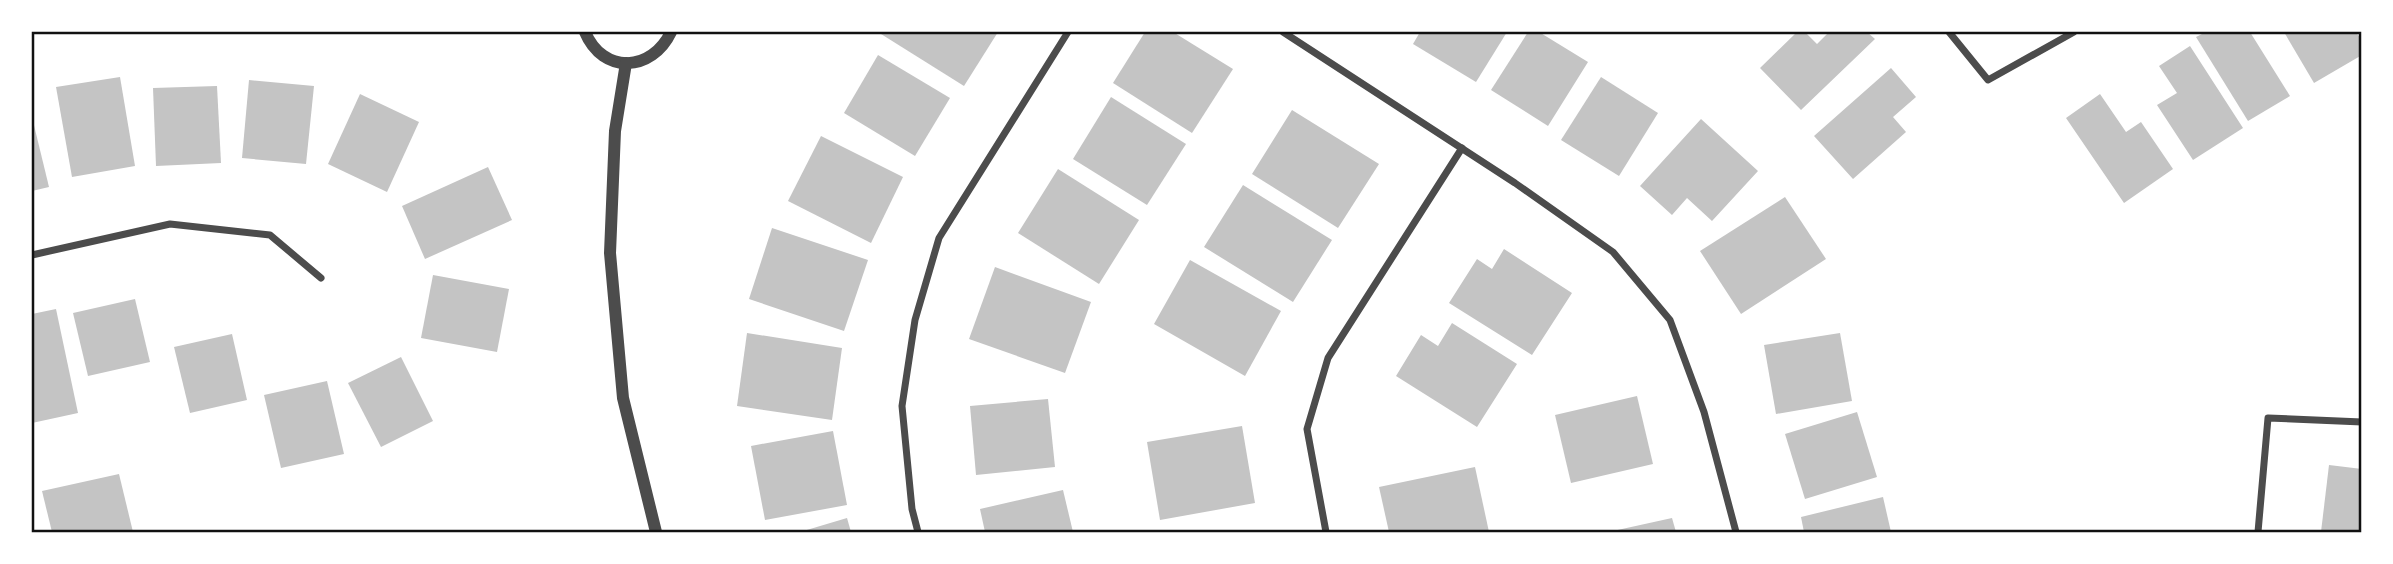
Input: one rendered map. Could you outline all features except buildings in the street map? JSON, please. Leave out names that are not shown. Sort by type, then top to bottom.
[{"type":"street","points":[[585,32],[589,42],[599,53],[626,63],[641,61],[655,54],[665,44],[671,32]]},
{"type":"street","points":[[918,533],[912,509],[902,406],[915,320],[939,238],[1068,32]]},
{"type":"street","points":[[1283,32],[1515,183],[1613,252],[1670,320],[1704,412],[1736,533]]},
{"type":"street","points":[[1949,32],[1988,80],[2074,32]]},
{"type":"street","points":[[626,63],[615,131],[610,253],[624,398],[656,533]]},
{"type":"street","points":[[1326,533],[1307,429],[1328,358],[1462,148]]},
{"type":"street","points":[[32,255],[170,224],[270,235],[321,278]]},
{"type":"street","points":[[2258,533],[2268,418],[2361,422]]}]
